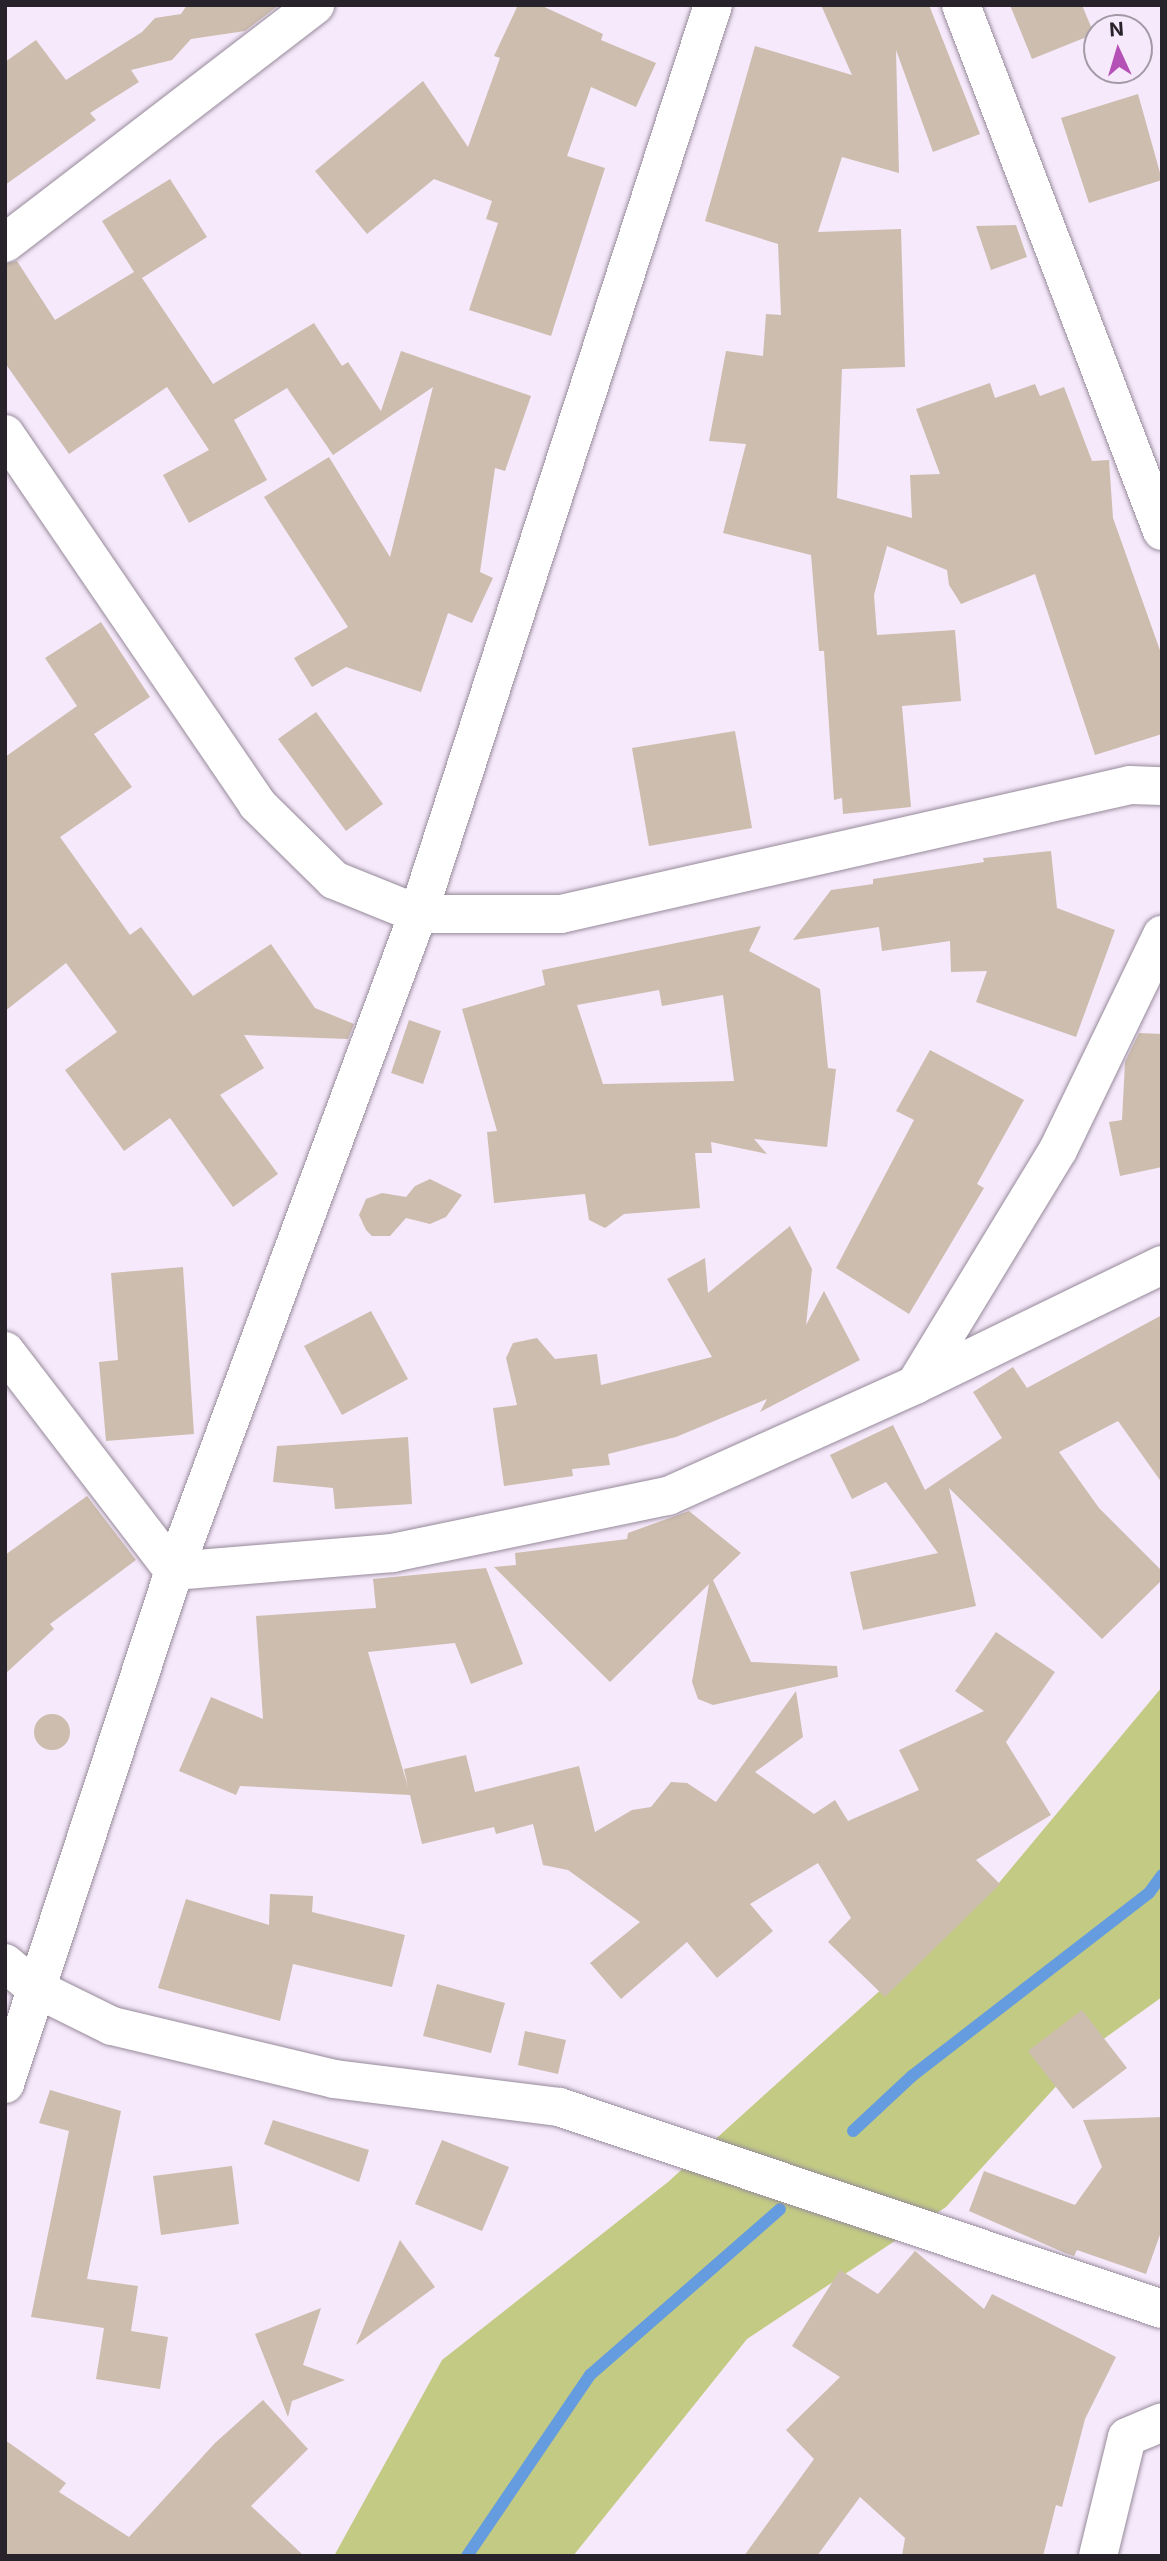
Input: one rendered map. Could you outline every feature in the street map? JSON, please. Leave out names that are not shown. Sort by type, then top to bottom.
[{"type":"street","points":[[5,243],[315,5]]},
{"type":"street","points":[[5,2084],[174,1571],[418,914],[713,5]]},
{"type":"street","points":[[961,5],[1162,531]]},
{"type":"street","points":[[5,434],[257,804],[334,880],[418,914],[561,914],[1130,785],[1162,786]]},
{"type":"street","points":[[915,1385],[1058,1150],[1162,935]]},
{"type":"street","points":[[174,1571],[392,1553],[668,1496],[915,1385],[1162,1265]]},
{"type":"street","points":[[5,1351],[174,1571]]},
{"type":"street","points":[[5,1963],[35,1988],[112,2026],[334,2079],[559,2106],[1162,2309]]},
{"type":"street","points":[[1098,2556],[1127,2437],[1162,2422]]},
{"type":"green space","points":[[1162,1687],[1162,1997],[1091,2048],[946,2207],[747,2339],[573,2556],[334,2556],[442,2360],[668,2182],[998,1884]]},
{"type":"building","points":[[187,5],[279,5],[245,31],[191,39],[172,60],[131,70],[139,82],[90,113],[96,120],[5,185],[5,62],[36,40],[66,80],[142,32],[155,18],[181,14]]},
{"type":"building","points":[[518,5],[540,5],[603,34],[601,40],[656,63],[636,107],[591,87],[567,156],[605,168],[551,336],[469,310],[498,223],[486,219],[492,201],[434,179],[367,234],[315,171],[423,81],[468,147],[500,58],[494,56]]},
{"type":"building","points":[[821,5],[929,5],[980,134],[933,152],[896,50],[899,173],[842,157],[818,232],[901,229],[905,367],[842,369],[837,498],[912,518],[910,475],[940,474],[916,409],[990,383],[995,398],[1035,384],[1040,396],[1064,387],[1092,461],[1109,460],[1113,518],[1162,656],[1162,734],[1095,755],[1035,574],[961,604],[949,585],[947,570],[887,546],[874,595],[877,635],[955,630],[961,701],[902,706],[911,807],[843,814],[842,798],[834,800],[824,651],[819,651],[811,555],[723,533],[746,444],[709,441],[726,351],[763,356],[766,314],[781,315],[778,244],[705,221],[755,46],[852,75]]},
{"type":"building","points":[[1010,5],[1082,5],[1086,14],[1083,14],[1083,38],[1032,59]]},
{"type":"building","points":[[1138,94],[1162,180],[1089,203],[1061,118]]},
{"type":"building","points":[[170,179],[207,237],[142,278],[213,384],[314,323],[342,366],[348,362],[381,411],[401,351],[531,396],[505,471],[495,468],[480,572],[493,578],[472,623],[448,613],[421,692],[346,667],[312,687],[294,658],[348,627],[264,497],[329,457],[390,557],[433,387],[333,455],[287,388],[234,420],[267,480],[189,523],[163,475],[209,450],[167,387],[69,454],[5,363],[5,264],[17,261],[55,320],[134,272],[102,221]]},
{"type":"building","points":[[1016,225],[1027,257],[991,270],[976,226]]},
{"type":"building","points":[[101,622],[150,697],[94,734],[132,787],[60,837],[130,935],[141,927],[193,996],[271,944],[315,1008],[354,1024],[348,1039],[244,1035],[264,1068],[220,1095],[278,1174],[233,1207],[170,1118],[124,1151],[65,1070],[117,1032],[66,963],[5,1011],[5,757],[77,706],[45,658]]},
{"type":"building","points":[[316,712],[383,804],[346,831],[278,739]]},
{"type":"building","points":[[735,731],[752,828],[649,846],[632,748]]},
{"type":"building","points":[[1051,851],[1057,908],[1115,930],[1076,1037],[976,1002],[987,971],[951,972],[950,941],[882,951],[879,927],[793,940],[831,890],[873,884],[873,879],[984,862],[983,858]]},
{"type":"building","points":[[761,926],[749,951],[820,989],[828,1068],[836,1069],[827,1147],[754,1139],[767,1154],[711,1142],[712,1153],[695,1153],[700,1208],[624,1214],[605,1228],[589,1220],[585,1194],[494,1203],[487,1132],[497,1131],[462,1009],[545,985],[542,970]],"holes":[[[659,990],[662,1006],[723,995],[734,1081],[603,1084],[577,1005]]]},
{"type":"building","points":[[409,1020],[441,1031],[423,1084],[391,1073]]},
{"type":"building","points":[[1139,1033],[1162,1034],[1162,1167],[1120,1176],[1109,1122],[1122,1120],[1125,1062]]},
{"type":"building","points":[[930,1050],[1024,1100],[977,1184],[984,1188],[909,1314],[836,1268],[914,1120],[896,1111]]},
{"type":"building","points":[[430,1179],[462,1195],[446,1217],[430,1224],[406,1218],[390,1236],[372,1236],[366,1230],[359,1215],[366,1199],[382,1193],[406,1197],[415,1186]]},
{"type":"building","points":[[790,1226],[812,1269],[806,1325],[824,1291],[860,1360],[760,1412],[767,1399],[676,1437],[608,1454],[610,1465],[572,1469],[573,1476],[504,1486],[493,1408],[517,1405],[506,1358],[513,1343],[537,1338],[555,1359],[597,1354],[601,1385],[712,1357],[667,1279],[705,1258],[708,1293]]},
{"type":"building","points":[[183,1267],[194,1434],[106,1441],[99,1362],[118,1360],[111,1273]]},
{"type":"building","points":[[371,1311],[408,1379],[342,1415],[304,1346]]},
{"type":"building","points":[[1162,1315],[1162,1483],[1118,1421],[1059,1452],[1099,1508],[1162,1571],[1162,1580],[1102,1639],[949,1488],[976,1606],[863,1630],[850,1572],[938,1553],[886,1482],[852,1499],[830,1455],[893,1425],[925,1490],[1002,1438],[973,1392],[1013,1367],[1027,1388]]},
{"type":"building","points":[[408,1437],[412,1504],[335,1509],[333,1488],[273,1482],[277,1446]]},
{"type":"building","points":[[87,1496],[136,1560],[50,1624],[54,1629],[5,1674],[5,1555]]},
{"type":"building","points":[[689,1511],[741,1553],[713,1580],[751,1662],[837,1666],[838,1677],[713,1705],[698,1699],[692,1682],[709,1584],[610,1682],[494,1567],[516,1565],[515,1553],[627,1539],[628,1533]]},
{"type":"building","points":[[486,1568],[523,1664],[471,1684],[455,1643],[368,1652],[408,1787],[404,1769],[466,1755],[475,1792],[579,1766],[595,1832],[632,1810],[651,1807],[671,1782],[687,1783],[716,1802],[796,1691],[803,1737],[755,1772],[814,1814],[835,1800],[848,1821],[919,1790],[899,1750],[984,1711],[955,1691],[996,1632],[1055,1672],[1006,1742],[1051,1815],[976,1860],[1000,1884],[885,1997],[828,1942],[851,1918],[818,1863],[750,1904],[773,1931],[717,1978],[687,1942],[621,1999],[590,1963],[640,1922],[568,1870],[543,1865],[533,1824],[496,1834],[494,1827],[422,1844],[410,1795],[240,1786],[236,1795],[179,1771],[211,1697],[263,1719],[256,1616],[376,1608],[373,1579]]},
{"type":"building","points":[[52,1714],[65,1719],[70,1732],[65,1745],[52,1750],[39,1745],[34,1732],[39,1719]]},
{"type":"building","points":[[270,1894],[313,1896],[312,1912],[405,1935],[392,1987],[293,1964],[280,2021],[158,1988],[186,1899],[269,1925]]},
{"type":"building","points":[[437,1984],[505,2003],[491,2053],[423,2036]]},
{"type":"building","points":[[1082,2010],[1127,2068],[1073,2109],[1028,2051]]},
{"type":"building","points":[[525,2031],[566,2040],[558,2074],[518,2065]]},
{"type":"building","points":[[50,2090],[121,2111],[87,2279],[138,2286],[131,2331],[168,2337],[160,2389],[96,2379],[104,2328],[31,2317],[69,2131],[39,2123]]},
{"type":"building","points":[[1162,2117],[1162,2229],[1146,2274],[1077,2250],[1074,2256],[1065,2253],[969,2211],[984,2171],[1075,2205],[1102,2167],[1083,2120]]},
{"type":"building","points":[[273,2120],[369,2150],[359,2182],[264,2144]]},
{"type":"building","points":[[442,2140],[509,2167],[482,2231],[415,2204]]},
{"type":"building","points":[[232,2166],[239,2224],[161,2235],[153,2176]]},
{"type":"building","points":[[400,2240],[435,2287],[356,2345]]},
{"type":"building","points":[[915,2251],[984,2309],[992,2294],[1116,2357],[1085,2419],[1062,2507],[1056,2505],[1043,2556],[902,2556],[905,2538],[860,2497],[817,2556],[744,2556],[814,2459],[786,2430],[840,2377],[792,2346],[840,2270],[878,2294]]},
{"type":"building","points":[[321,2308],[303,2365],[345,2380],[292,2401],[288,2417],[255,2334]]},
{"type":"building","points":[[263,2400],[308,2449],[251,2506],[304,2556],[5,2556],[5,2440],[66,2483],[59,2492],[129,2537],[215,2443]]},
{"type":"waterway","points":[[853,2131],[912,2076],[1149,1893],[1162,1875]]},
{"type":"waterway","points":[[467,2556],[590,2375],[780,2209]]}]
